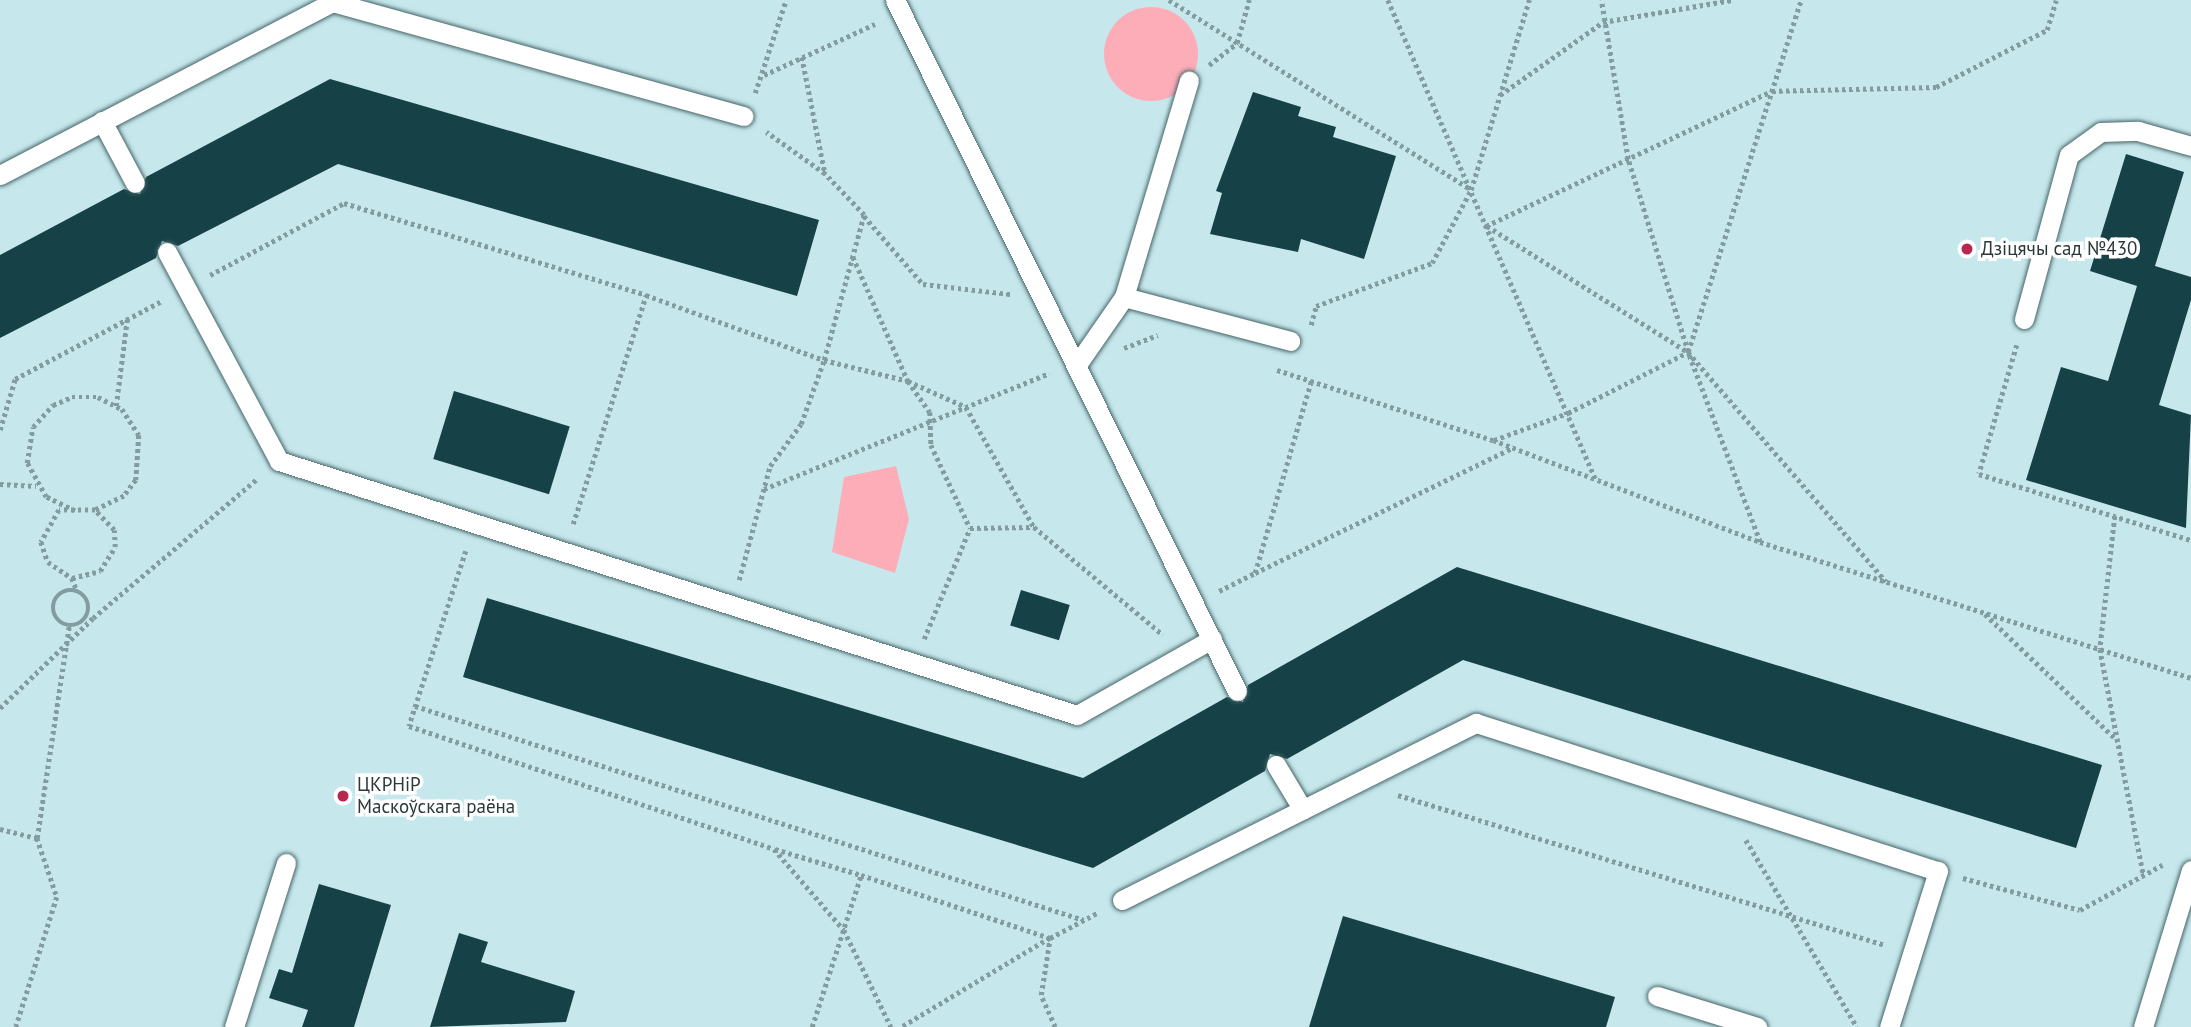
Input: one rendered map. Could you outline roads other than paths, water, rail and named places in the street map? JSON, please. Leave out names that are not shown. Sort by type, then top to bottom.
[{"type":"lane","points":[[895,0],[1237,691]]},
{"type":"lane","points":[[0,175],[332,2],[743,116]]},
{"type":"lane","points":[[1076,366],[1124,297],[1189,81]]},
{"type":"lane","points":[[102,121],[135,183]]},
{"type":"lane","points":[[2024,318],[2069,155],[2101,132],[2138,131],[2191,146]]},
{"type":"lane","points":[[167,252],[279,461],[1077,715],[1212,639]]},
{"type":"lane","points":[[1124,297],[1290,341]]},
{"type":"lane","points":[[1122,901],[1476,723],[1719,798],[1938,871],[1889,1027]]},
{"type":"lane","points":[[1276,765],[1303,810]]},
{"type":"lane","points":[[234,1027],[286,863]]},
{"type":"lane","points":[[2143,1027],[2191,870]]},
{"type":"lane","points":[[1657,996],[1757,1027]]},
{"type":"place","name":"Дзіцячы сад №430","points":[[1967,249]]},
{"type":"place","name":"ЦКРНіР Маскоўскага раёна","points":[[343,796]]}]
